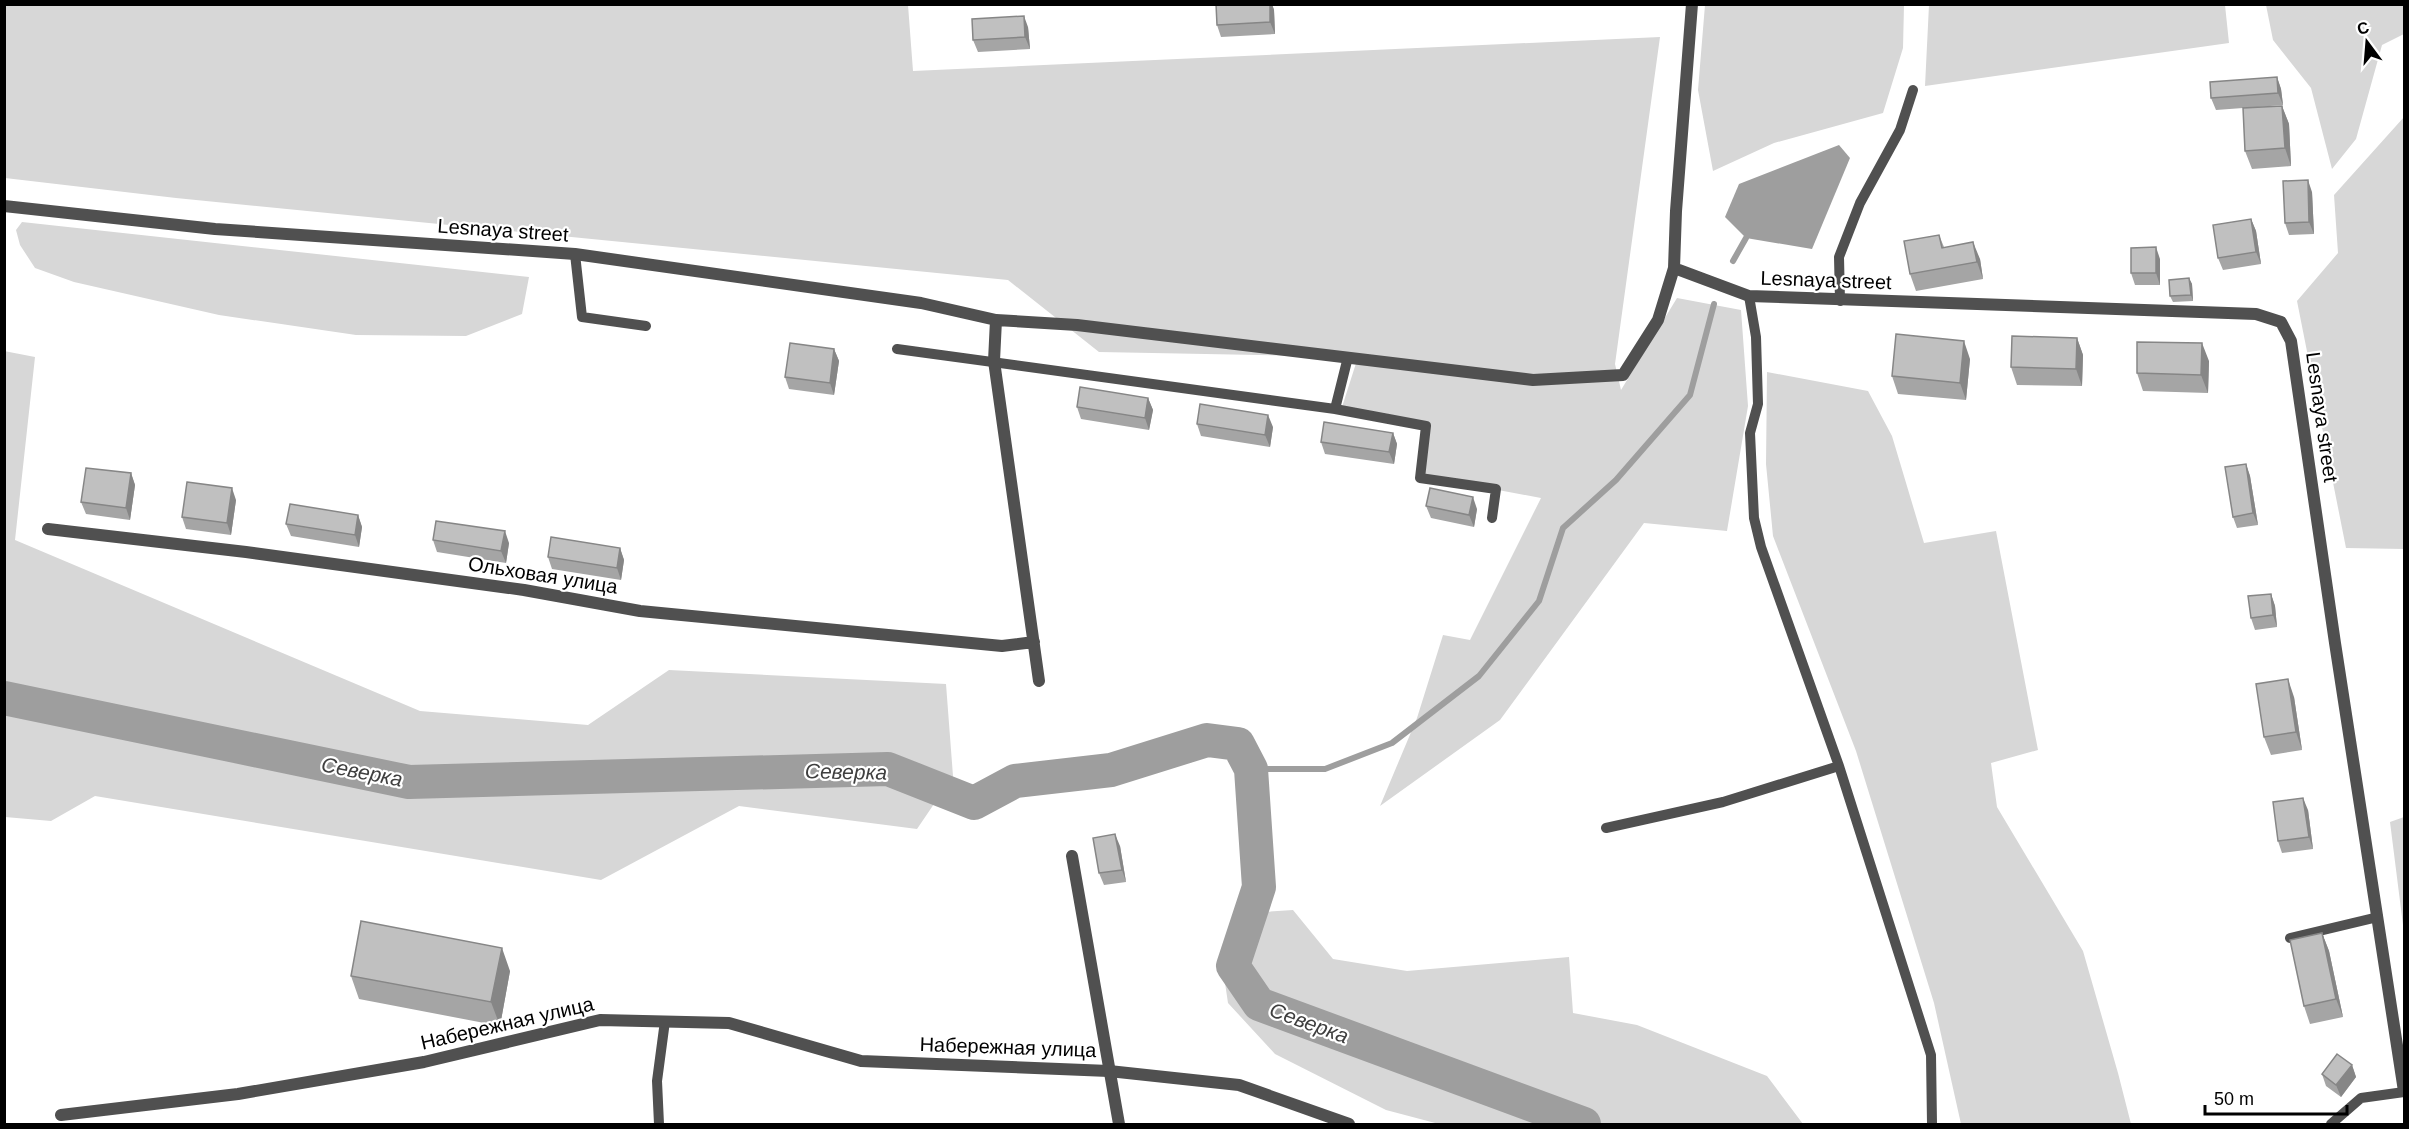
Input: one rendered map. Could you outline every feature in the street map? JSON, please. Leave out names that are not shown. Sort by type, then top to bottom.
[{"type":"street","points":[[1674,268],[1676,210],[1692,4]]},
{"type":"street","name":"Lesnaya street","points":[[4,206],[215,229],[574,254],[921,303],[996,320],[1077,325],[1533,380],[1623,375],[1658,320],[1674,268],[1749,296],[2256,314],[2281,322],[2291,341],[2404,1092]]},
{"type":"street","points":[[996,320],[994,361],[1039,681]]},
{"type":"street","name":"Ольховая улица","points":[[48,529],[246,552],[524,590],[640,611],[1002,646],[1034,642]]},
{"type":"street","points":[[1072,856],[1119,1125]]},
{"type":"street","name":"Набережная улица","points":[[61,1115],[238,1094],[424,1062],[600,1020],[729,1023],[861,1061],[1109,1071],[1239,1085],[1349,1125]]},
{"type":"lane","points":[[1840,301],[1839,257],[1860,203],[1900,130],[1912,90]]},
{"type":"lane","points":[[574,254],[582,317],[646,326]]},
{"type":"lane","points":[[1749,296],[1756,337],[1758,404],[1750,433],[1754,518],[1761,547],[1839,766],[1931,1055],[1932,1125]]},
{"type":"lane","points":[[897,349],[1335,409],[1426,426],[1420,478],[1496,489],[1492,518]]},
{"type":"lane","points":[[1335,409],[1348,357]]},
{"type":"lane","points":[[1606,828],[1723,802],[1839,766]]},
{"type":"lane","points":[[2290,938],[2378,917]]},
{"type":"lane","points":[[659,1125],[657,1081],[665,1021]]},
{"type":"lane","points":[[2331,1125],[2361,1098],[2404,1092]]},
{"type":"shaded area","points":[[5,5],[908,5],[913,71],[1660,37],[1615,364],[1621,390],[1677,298],[1741,310],[1748,406],[1727,531],[1644,523],[1500,720],[1380,806],[1417,718],[1443,635],[1470,640],[1541,498],[1424,476],[1430,423],[1342,407],[1358,357],[1099,352],[1008,280],[176,198],[5,178]]},
{"type":"shaded area","points":[[1705,5],[1904,5],[1903,48],[1883,113],[1774,143],[1713,171],[1698,90]]},
{"type":"shaded area","points":[[1929,5],[2225,5],[2229,43],[1925,86]]},
{"type":"shaded area","points":[[2266,5],[2404,5],[2404,34],[2382,45],[2356,139],[2332,169],[2311,88],[2273,40]]},
{"type":"shaded area","points":[[2404,117],[2404,549],[2346,548],[2297,301],[2338,253],[2334,195]]},
{"type":"shaded area","points":[[1839,145],[1850,158],[1812,249],[1746,238],[1725,217],[1739,184]]},
{"type":"shaded area","points":[[22,222],[529,277],[522,314],[466,336],[356,335],[219,315],[74,282],[35,268],[20,245],[16,230]]},
{"type":"shaded area","points":[[4,351],[35,357],[15,540],[420,711],[588,725],[669,670],[946,684],[953,776],[917,829],[739,806],[601,880],[95,796],[51,821],[5,817]]},
{"type":"shaded area","points":[[1767,372],[1868,391],[1892,436],[1924,543],[1996,531],[2038,750],[1991,763],[1997,807],[2083,951],[2131,1124],[1961,1124],[1934,1003],[1856,751],[1773,536],[1766,464]]},
{"type":"shaded area","points":[[2404,817],[2404,933],[2390,822]]},
{"type":"shaded area","points":[[1293,910],[1333,959],[1407,971],[1569,957],[1573,1013],[1637,1025],[1767,1076],[1803,1124],[1439,1124],[1386,1110],[1275,1054],[1228,1003],[1221,956],[1235,914]]},
{"type":"building","points":[[1216,4],[1270,4],[1270,22],[1217,25]]},
{"type":"building","points":[[1024,16],[1025,37],[973,40],[972,19]]},
{"type":"building","points":[[2277,77],[2278,93],[2211,98],[2210,82]]},
{"type":"building","points":[[2282,106],[2285,148],[2245,151],[2243,108]]},
{"type":"building","points":[[2308,180],[2309,222],[2285,223],[2283,181]]},
{"type":"building","points":[[2251,219],[2256,252],[2218,258],[2213,225]]},
{"type":"building","points":[[1939,235],[1942,248],[1973,242],[1977,262],[1910,274],[1904,241]]},
{"type":"building","points":[[2156,247],[2156,273],[2131,273],[2131,248]]},
{"type":"building","points":[[2189,278],[2191,295],[2170,296],[2169,280]]},
{"type":"building","points":[[1896,334],[1964,341],[1960,383],[1892,376]]},
{"type":"building","points":[[2012,336],[2077,338],[2076,369],[2011,367]]},
{"type":"building","points":[[2137,342],[2202,343],[2201,375],[2137,373]]},
{"type":"building","points":[[790,343],[834,349],[830,383],[785,377]]},
{"type":"building","points":[[1080,387],[1148,398],[1145,418],[1077,407]]},
{"type":"building","points":[[1200,404],[1268,415],[1265,435],[1197,424]]},
{"type":"building","points":[[1324,422],[1393,433],[1389,452],[1321,442]]},
{"type":"building","points":[[2246,464],[2253,513],[2233,517],[2225,467]]},
{"type":"building","points":[[86,468],[131,473],[126,508],[81,502]]},
{"type":"building","points":[[187,482],[232,488],[227,523],[182,517]]},
{"type":"building","points":[[1430,488],[1473,497],[1469,515],[1426,506]]},
{"type":"building","points":[[290,504],[358,515],[355,535],[286,524]]},
{"type":"building","points":[[436,521],[505,531],[501,551],[433,540]]},
{"type":"building","points":[[551,537],[620,548],[617,568],[548,557]]},
{"type":"building","points":[[2271,594],[2273,615],[2251,618],[2248,596]]},
{"type":"building","points":[[2288,679],[2296,732],[2264,737],[2256,684]]},
{"type":"building","points":[[2303,798],[2309,837],[2278,841],[2273,802]]},
{"type":"building","points":[[1115,834],[1122,870],[1099,873],[1093,838]]},
{"type":"building","points":[[361,921],[502,948],[491,1002],[351,976]]},
{"type":"building","points":[[2322,933],[2336,999],[2304,1006],[2290,940]]},
{"type":"building","points":[[2337,1054],[2352,1065],[2336,1085],[2322,1074]]},
{"type":"waterway","points":[[1733,261],[1746,238]]},
{"type":"waterway","points":[[1251,769],[1325,769],[1392,743],[1479,676],[1539,601],[1563,528],[1616,480],[1690,395],[1714,304]]},
{"type":"waterway","name":"Северка","points":[[4,698],[409,782],[888,769],[974,803],[1015,781],[1111,770],[1207,740],[1238,744],[1251,769],[1259,887],[1233,966],[1259,1004],[1584,1124]]}]
